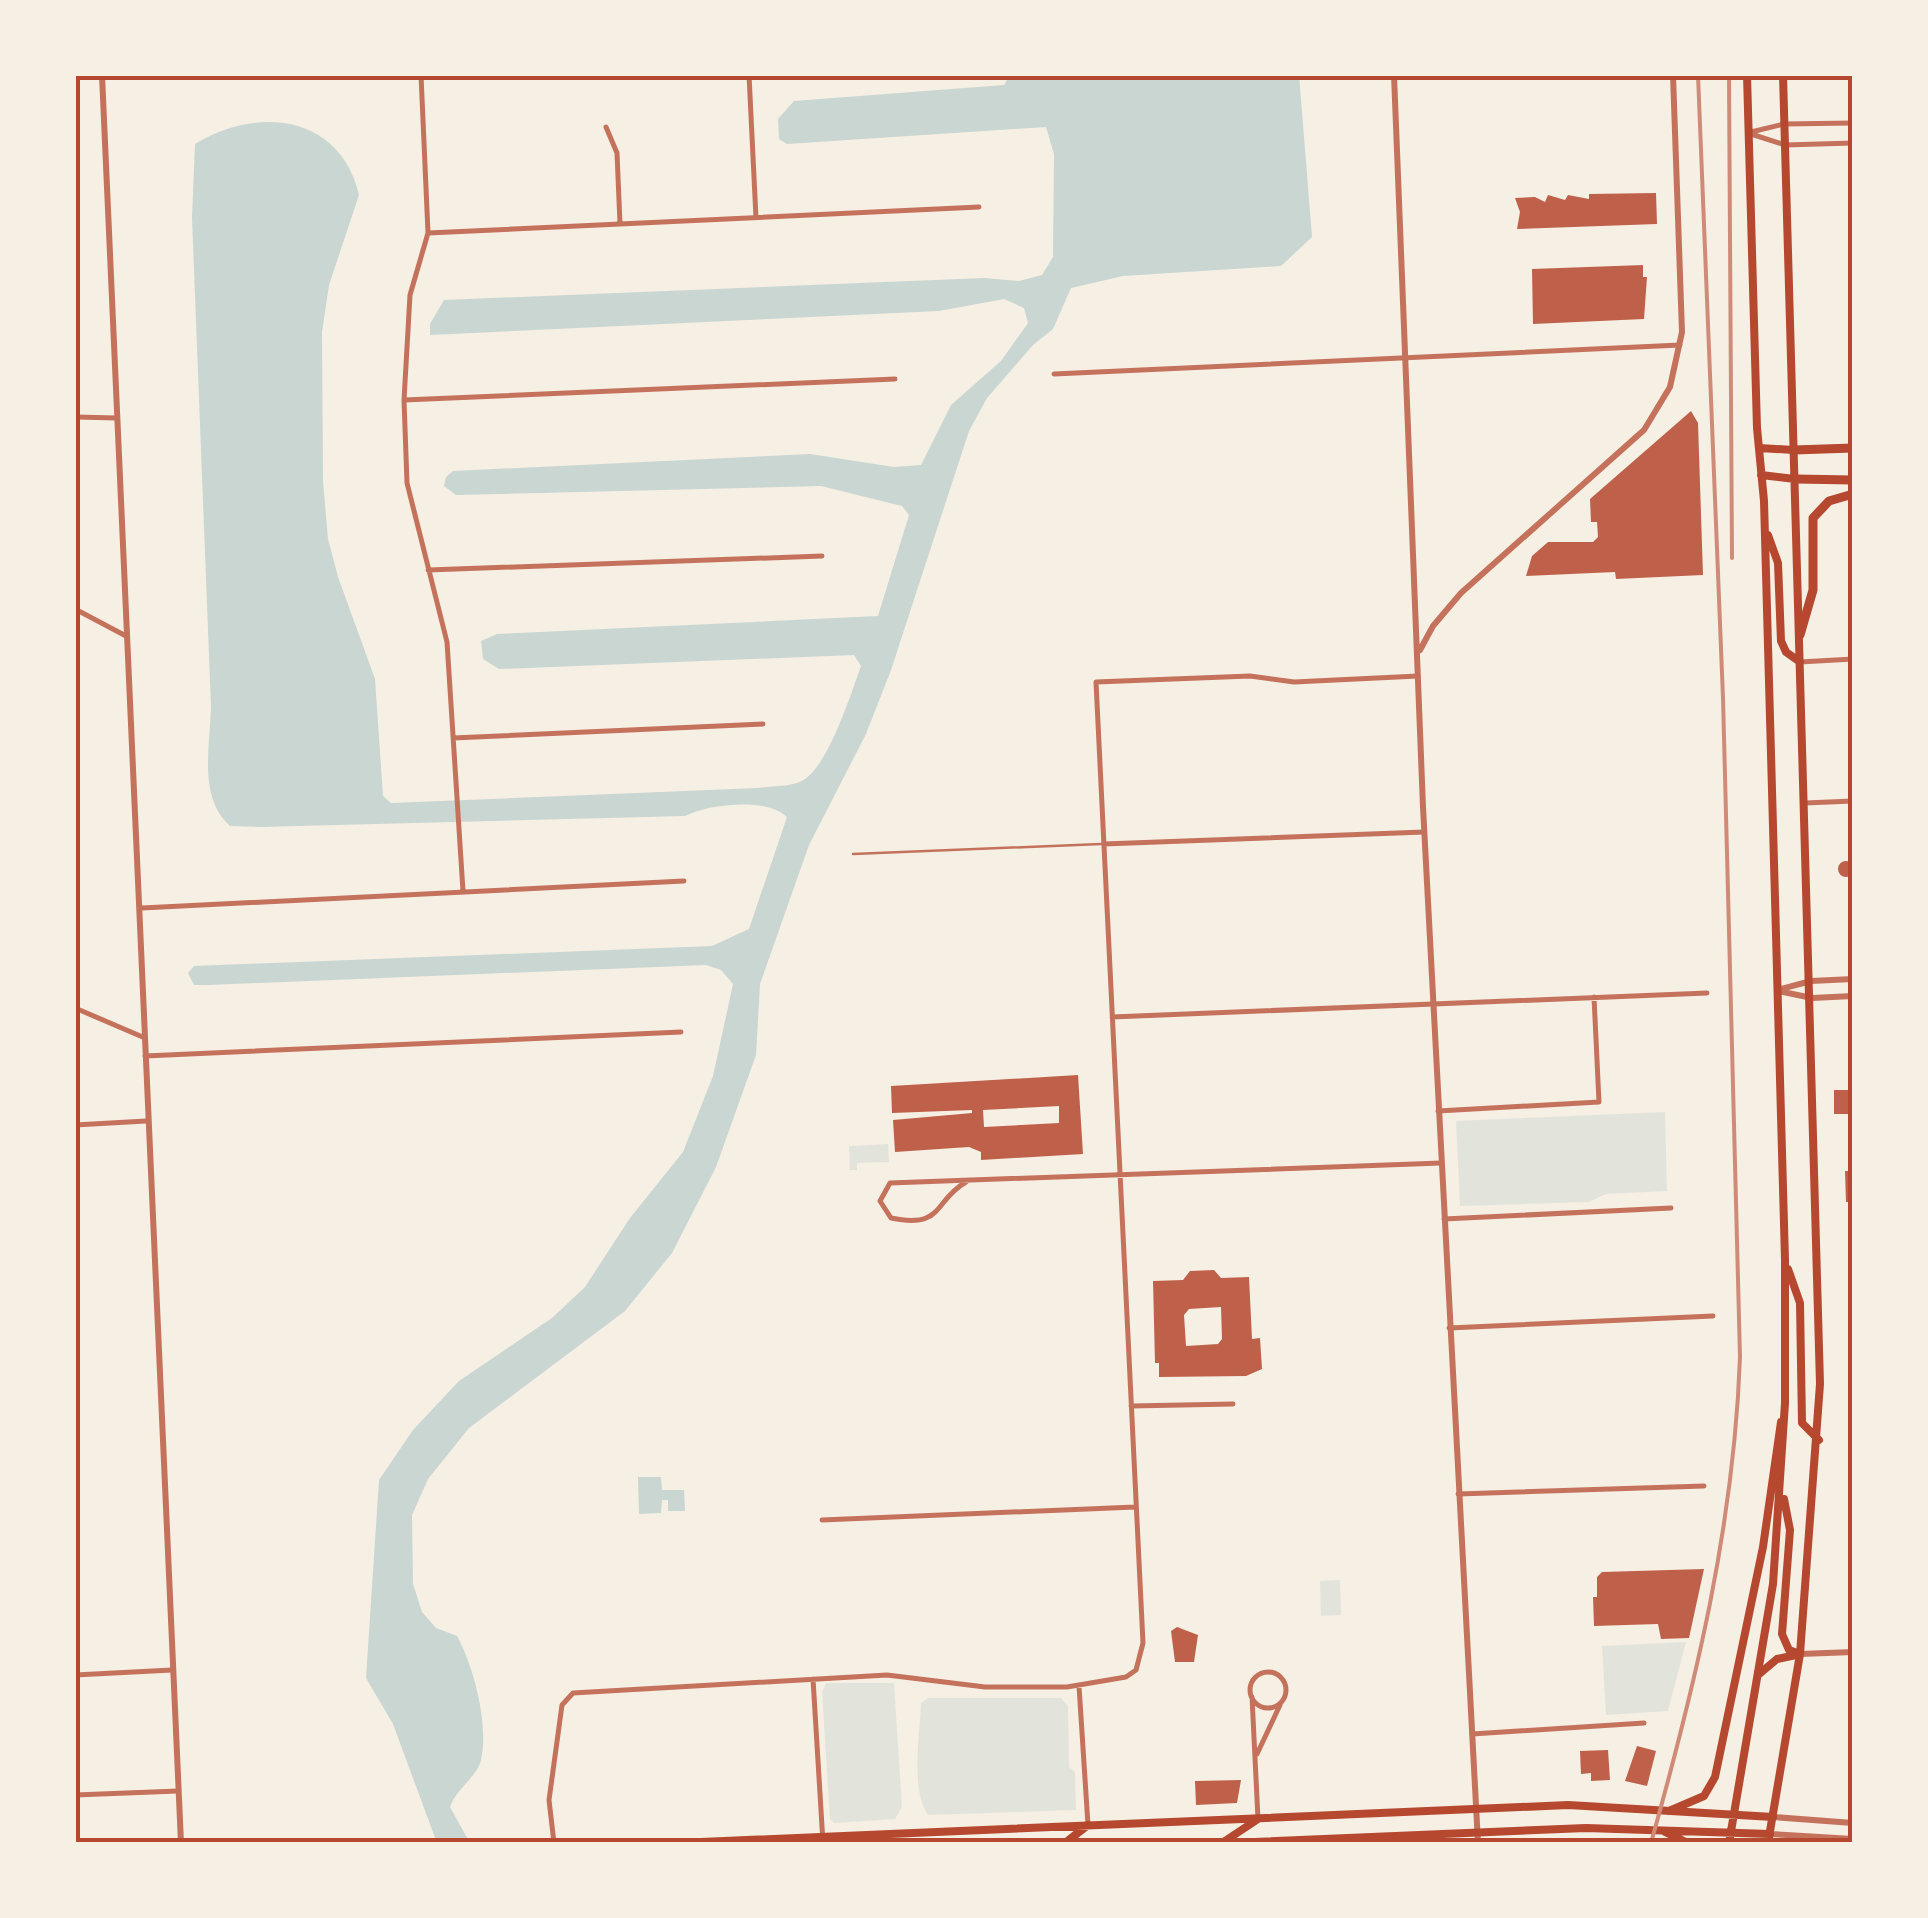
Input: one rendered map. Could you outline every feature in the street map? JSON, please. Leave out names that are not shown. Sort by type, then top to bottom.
[{"type":"highway","points":[[1794,450],[1853,448]]},
{"type":"highway","points":[[1795,479],[1853,480]]},
{"type":"highway","points":[[1800,635],[1814,590],[1813,518],[1829,502],[1853,494]]},
{"type":"main road","points":[[1729,1843],[1758,1675],[1782,1491],[1784,1403],[1785,1260],[1764,526],[1746,75]]},
{"type":"main road","points":[[1230,1843],[1661,1830],[1731,1832],[1768,1839],[1800,1654],[1818,1440],[1820,1270],[1783,75]]},
{"type":"main road","points":[[1759,448],[1794,450]]},
{"type":"main road","points":[[1761,475],[1795,479]]},
{"type":"main road","points":[[1764,526],[1778,563],[1782,645],[1800,662]]},
{"type":"main road","points":[[1785,1260],[1800,1303],[1802,1423],[1818,1440]]},
{"type":"main road","points":[[1666,1812],[1700,1798],[1713,1783],[1764,1547],[1784,1403]]},
{"type":"main road","points":[[1782,1491],[1790,1530],[1782,1634],[1789,1650],[1800,1654]]},
{"type":"main road","points":[[1758,1675],[1778,1659],[1800,1654]]},
{"type":"main road","points":[[678,1843],[822,1840],[1586,1805],[1774,1817]]},
{"type":"main road","points":[[1222,1843],[1250,1828],[1258,1819]]},
{"type":"main road","points":[[1065,1843],[1088,1826]]},
{"type":"main road","points":[[1661,1830],[1688,1843]]},
{"type":"street","points":[[102,75],[142,908],[146,1121],[180,1843]]},
{"type":"street","points":[[421,75],[428,233],[410,295],[404,400],[407,483],[447,642],[462,891]]},
{"type":"street","points":[[749,75],[756,218]]},
{"type":"street","points":[[1394,75],[1432,1002],[1478,1838]]},
{"type":"street","points":[[1418,656],[1433,626],[1460,593],[1649,424],[1670,387],[1681,345],[1674,75]]},
{"type":"street","points":[[1748,132],[1784,124],[1852,123]]},
{"type":"street","points":[[606,127],[617,153],[620,224]]},
{"type":"street","points":[[1748,132],[1785,145],[1852,143]]},
{"type":"street","points":[[428,233],[979,207]]},
{"type":"street","points":[[1054,374],[1681,345]]},
{"type":"street","points":[[404,400],[895,380]]},
{"type":"street","points":[[75,417],[117,418]]},
{"type":"street","points":[[428,570],[822,556]]},
{"type":"street","points":[[75,609],[126,636]]},
{"type":"street","points":[[1800,662],[1853,660]]},
{"type":"street","points":[[554,1843],[549,1800],[562,1704],[573,1693],[886,1676],[984,1687],[1078,1686],[1126,1677],[1136,1670],[1143,1643],[1096,682],[1238,676],[1294,682],[1418,676]]},
{"type":"street","points":[[453,738],[763,724]]},
{"type":"street","points":[[1805,803],[1853,801]]},
{"type":"street","points":[[1104,844],[1424,832]]},
{"type":"street","points":[[142,908],[684,881]]},
{"type":"street","points":[[1777,990],[1812,981],[1853,979]]},
{"type":"street","points":[[1777,990],[1812,998],[1853,996]]},
{"type":"street","points":[[1112,1017],[1707,993]]},
{"type":"street","points":[[1438,1112],[1599,1102],[1594,996]]},
{"type":"street","points":[[75,1008],[145,1038]]},
{"type":"street","points":[[145,1056],[681,1032]]},
{"type":"street","points":[[75,1124],[146,1121]]},
{"type":"street","points":[[966,1182],[950,1191],[938,1213],[927,1218],[892,1218],[880,1201],[890,1183],[1441,1163]]},
{"type":"street","points":[[1444,1219],[1671,1208]]},
{"type":"street","points":[[1450,1328],[1714,1316]]},
{"type":"street","points":[[1131,1406],[1233,1404]]},
{"type":"street","points":[[1458,1494],[1704,1486]]},
{"type":"street","points":[[822,1520],[1136,1507]]},
{"type":"street","points":[[1800,1654],[1853,1652]]},
{"type":"street","points":[[75,1675],[172,1670]]},
{"type":"street","points":[[1256,1757],[1282,1702],[1284,1684],[1272,1673],[1256,1677],[1252,1698],[1258,1819]]},
{"type":"street","points":[[813,1679],[822,1840]]},
{"type":"street","points":[[1078,1686],[1088,1826]]},
{"type":"street","points":[[1252,1698],[1265,1708],[1282,1702]]},
{"type":"street","points":[[1472,1734],[1644,1724]]},
{"type":"street","points":[[75,1796],[178,1791]]},
{"type":"street","points":[[1774,1817],[1853,1823]]},
{"type":"street","points":[[1768,1839],[1853,1839]]},
{"type":"lane","points":[[853,854],[1104,844]]},
{"type":"shaded area","points":[[1010,75],[1299,75],[1312,237],[1281,266],[1123,276],[1071,288],[1053,329],[1033,345],[987,398],[969,431],[891,670],[866,734],[809,845],[760,984],[756,1055],[716,1167],[672,1253],[625,1311],[469,1428],[428,1479],[412,1515],[413,1584],[422,1612],[436,1628],[457,1636],[474,1680],[483,1730],[479,1766],[450,1807],[470,1843],[437,1843],[393,1724],[366,1678],[379,1480],[413,1430],[459,1381],[552,1318],[585,1287],[630,1218],[683,1152],[713,1076],[733,984],[721,970],[706,965],[208,985],[194,985],[188,973],[194,966],[712,946],[749,929],[787,817],[766,807],[737,804],[685,816],[230,826],[213,801],[208,771],[211,707],[192,218],[195,144],[244,125],[293,125],[315,133],[334,148],[349,168],[359,195],[329,285],[322,332],[323,481],[328,539],[375,679],[383,796],[391,803],[758,788],[795,784],[814,771],[838,727],[861,666],[854,655],[499,669],[483,659],[481,641],[497,634],[878,616],[909,515],[902,506],[821,486],[456,495],[444,486],[446,477],[453,471],[810,454],[894,467],[921,465],[951,405],[1001,361],[1028,323],[1024,308],[1004,299],[939,311],[430,335],[430,324],[444,300],[984,278],[1019,281],[1042,275],[1053,257],[1054,154],[1046,127],[787,144],[779,139],[778,119],[794,101],[1004,85]]},
{"type":"shaded area","points":[[1665,1112],[1667,1191],[1606,1194],[1589,1202],[1460,1206],[1456,1121]]},
{"type":"shaded area","points":[[888,1144],[889,1162],[857,1163],[857,1170],[850,1170],[849,1146]]},
{"type":"shaded area","points":[[638,1477],[661,1477],[662,1490],[684,1490],[685,1511],[668,1511],[668,1500],[662,1500],[661,1513],[639,1514]]},
{"type":"shaded area","points":[[1340,1580],[1341,1615],[1321,1616],[1320,1581]]},
{"type":"shaded area","points":[[1686,1642],[1668,1711],[1606,1715],[1602,1646]]},
{"type":"shaded area","points":[[826,1683],[894,1683],[902,1807],[895,1819],[834,1823],[830,1819],[822,1692]]},
{"type":"shaded area","points":[[928,1698],[1061,1698],[1068,1706],[1069,1767],[1075,1772],[1076,1810],[928,1815],[919,1791],[917,1761],[921,1703]]},
{"type":"building","points":[[1656,193],[1657,224],[1517,229],[1520,212],[1515,198],[1535,197],[1545,202],[1548,195],[1565,200],[1568,195],[1589,199],[1589,194]]},
{"type":"building","points":[[1643,265],[1643,277],[1647,277],[1644,319],[1533,324],[1532,269]]},
{"type":"building","points":[[1691,411],[1698,423],[1703,575],[1616,579],[1615,572],[1526,576],[1532,556],[1548,542],[1593,542],[1598,537],[1597,522],[1591,522],[1590,499]]},
{"type":"building","points":[[1846,861],[1854,869],[1846,877],[1838,869]]},
{"type":"building","points":[[1078,1075],[1083,1154],[981,1160],[981,1152],[969,1147],[895,1152],[893,1120],[972,1110],[892,1113],[891,1086]],"holes":[[[1059,1106],[1059,1123],[984,1127],[983,1110]]]},
{"type":"building","points":[[1834,1090],[1853,1090],[1853,1114],[1834,1114]]},
{"type":"building","points":[[1845,1171],[1853,1171],[1853,1202],[1846,1202]]},
{"type":"building","points":[[1214,1270],[1221,1278],[1249,1277],[1252,1339],[1260,1338],[1262,1369],[1246,1376],[1159,1377],[1159,1363],[1155,1363],[1153,1281],[1183,1280],[1190,1271]],"holes":[[[1221,1307],[1222,1339],[1218,1344],[1186,1346],[1184,1315],[1189,1309]]]},
{"type":"building","points":[[1704,1569],[1689,1638],[1661,1639],[1658,1624],[1594,1626],[1593,1597],[1597,1597],[1597,1577],[1602,1572]]},
{"type":"building","points":[[1177,1627],[1198,1635],[1194,1662],[1175,1662],[1171,1631]]},
{"type":"building","points":[[1637,1746],[1656,1751],[1647,1786],[1625,1781]]},
{"type":"building","points":[[1608,1750],[1610,1780],[1591,1781],[1591,1773],[1581,1774],[1580,1751]]},
{"type":"building","points":[[1241,1780],[1237,1803],[1196,1805],[1195,1781]]},
{"type":"railway","points":[[1651,1843],[1710,1603],[1730,1481],[1740,1357],[1723,698],[1698,75]]},
{"type":"railway","points":[[1729,75],[1732,558]]}]
